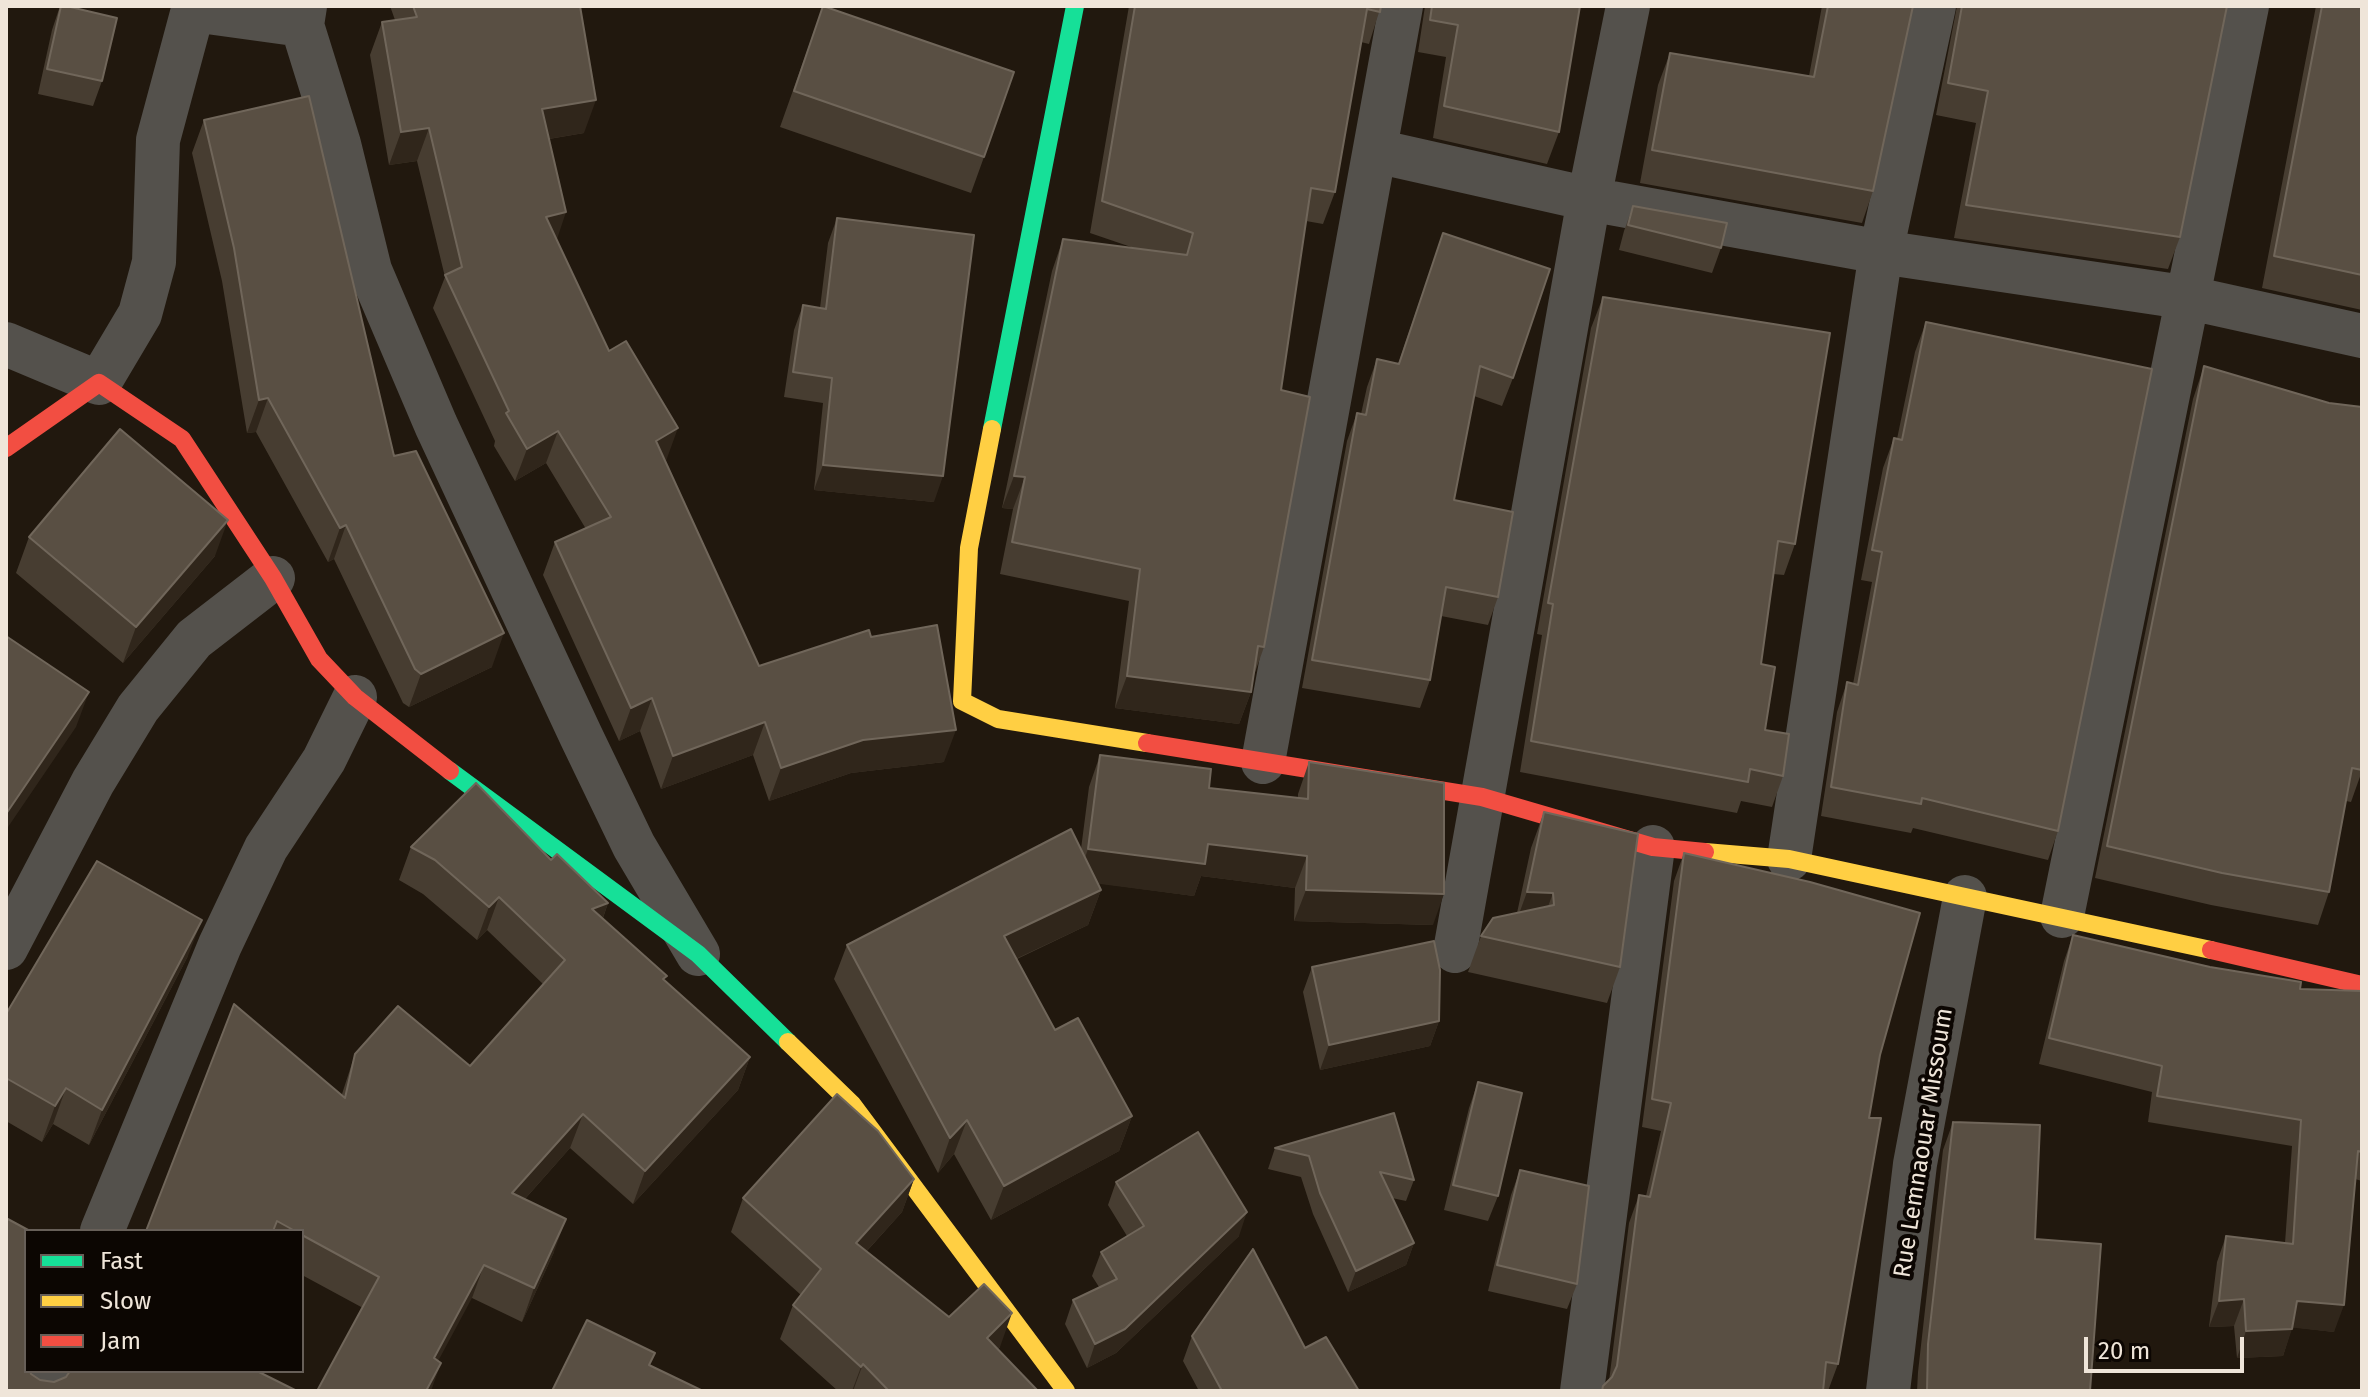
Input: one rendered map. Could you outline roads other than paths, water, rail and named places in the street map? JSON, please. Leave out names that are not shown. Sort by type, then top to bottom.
[{"type":"street","points":[[1075,6],[969,548],[962,701],[998,719],[1482,797],[1653,847],[1789,859],[2062,916],[2362,985]]},
{"type":"street","points":[[1263,762],[1401,6]]},
{"type":"street","points":[[1455,951],[1589,199],[1628,6]]},
{"type":"street","points":[[1789,859],[1881,252],[1934,6]]},
{"type":"street","points":[[2062,916],[2247,6]]},
{"type":"street","points":[[6,448],[99,383],[140,314],[154,262],[158,140],[194,8],[303,15],[370,270],[436,425],[634,846],[698,954]]},
{"type":"street","points":[[1376,151],[1589,199],[1881,252],[2190,298],[2362,336]]},
{"type":"street","points":[[6,344],[99,383],[182,439],[273,578],[319,659],[355,697],[531,834],[698,954],[852,1104],[1066,1391]]},
{"type":"street","points":[[6,948],[93,782],[138,708],[194,639],[273,578]]},
{"type":"street","points":[[103,1229],[220,945],[266,848],[324,760],[355,697]]},
{"type":"street","points":[[1582,1391],[1653,847]]},
{"type":"street","name":"Rue Lemnaouar Missoum","points":[[1888,1391],[1915,1164],[1965,897]]}]
